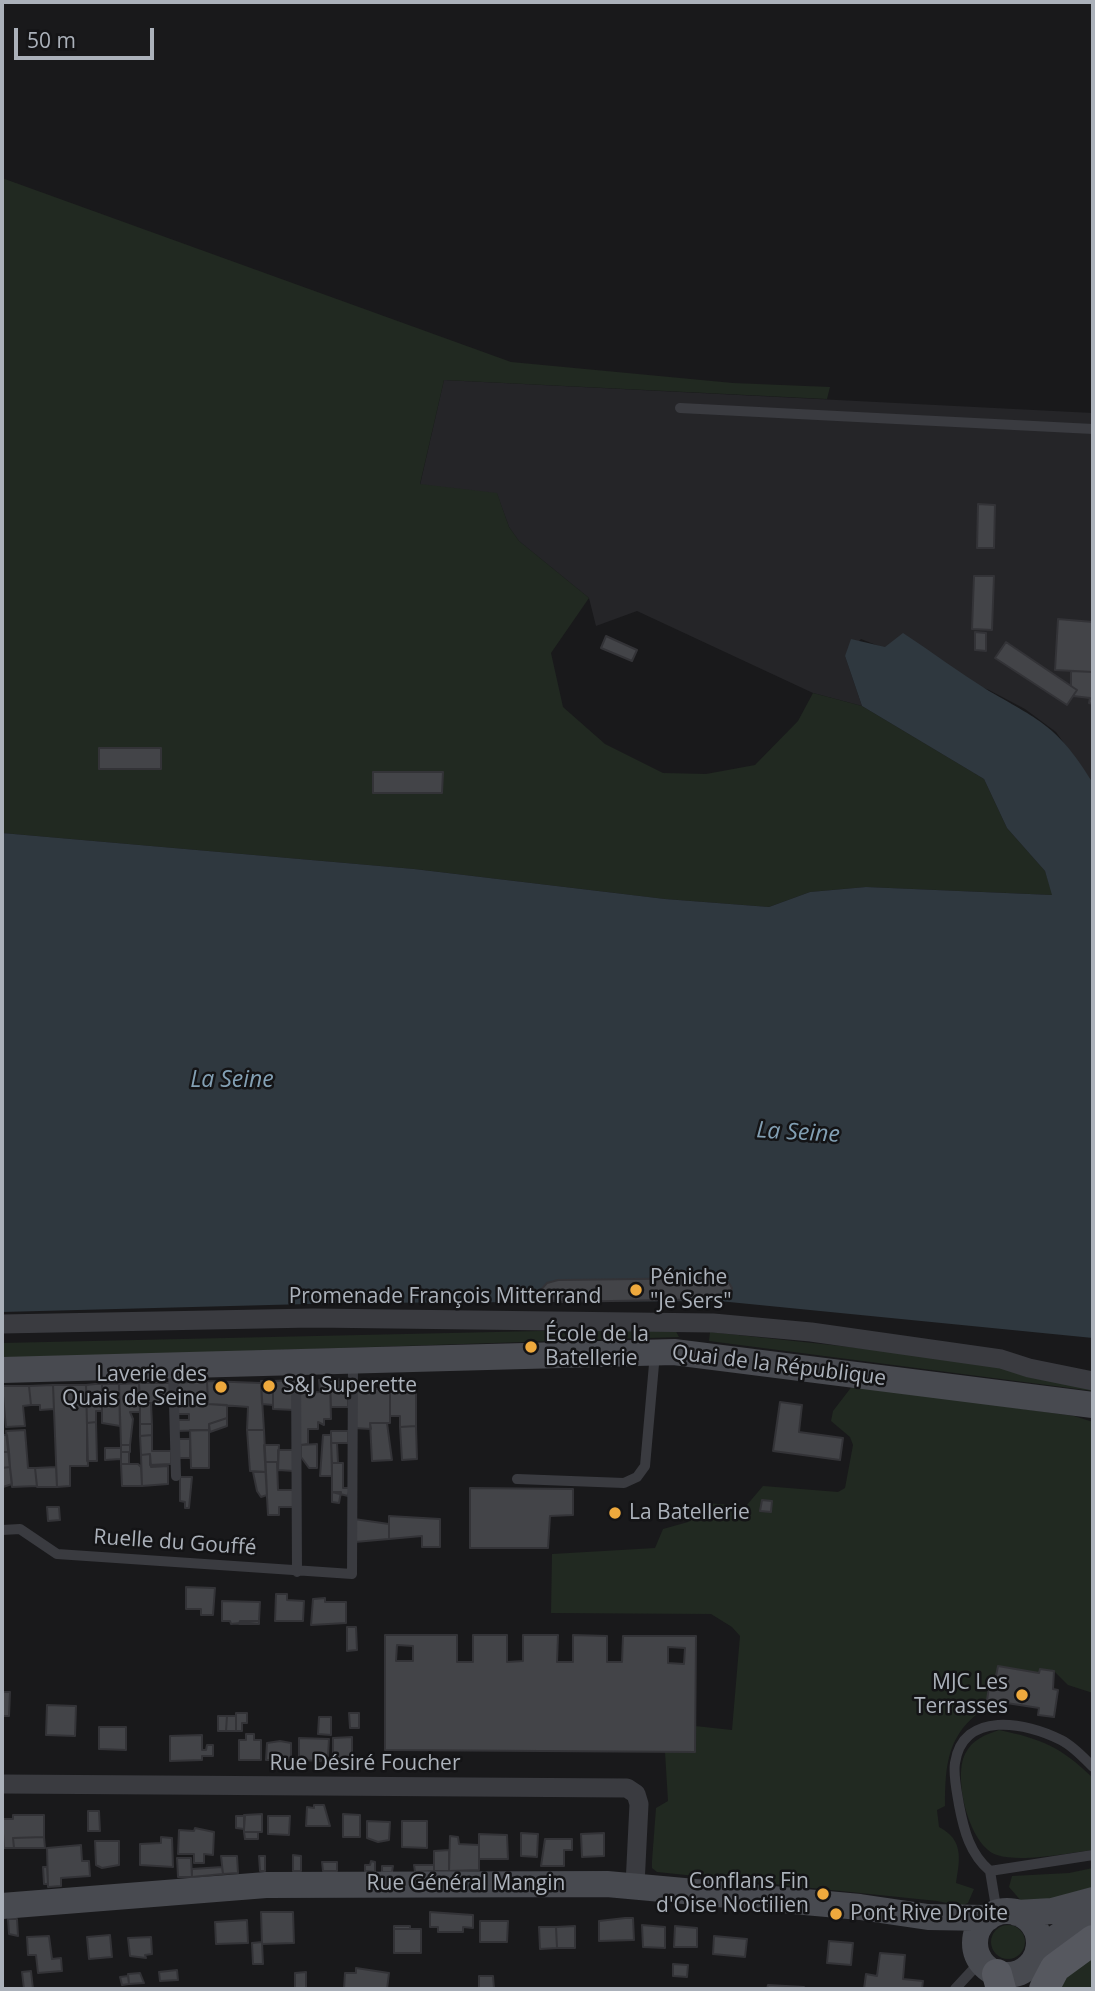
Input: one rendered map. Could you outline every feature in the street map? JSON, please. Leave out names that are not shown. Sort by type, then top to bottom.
[{"type":"main road","name":"Quai de la République","points":[[2,1370],[674,1352],[1093,1400]]},
{"type":"main road","name":"Rue Général Mangin","points":[[2,1906],[267,1885],[635,1885],[860,1907],[928,1917],[1052,1912],[1093,1900]]},
{"type":"main road","points":[[1035,1973],[1034,1928],[1000,1914],[979,1927],[988,1968],[1015,1974],[1035,1973],[1055,1968],[1093,1940]]},
{"type":"main road","name":"Rue Général Mangin","points":[[928,1917],[988,1968]]},
{"type":"main road","points":[[1035,1973],[1070,1928],[1093,1923]]},
{"type":"street","name":"Promenade François Mitterrand","points":[[2,1324],[299,1318],[713,1323],[811,1332],[1001,1359],[1029,1368],[1093,1400]]},
{"type":"street","name":"Rue Désiré Foucher","points":[[2,1784],[627,1788],[636,1794],[639,1804],[635,1885]]},
{"type":"lane","points":[[680,408],[1093,429]]},
{"type":"lane","points":[[517,1479],[624,1483],[637,1477],[645,1466],[655,1352]]},
{"type":"lane","name":"Ruelle du Gouffé","points":[[2,1530],[20,1529],[57,1554],[352,1574],[353,1361]]},
{"type":"lane","points":[[296,1362],[297,1572]]},
{"type":"lane","points":[[173,1366],[176,1476]]},
{"type":"lane","points":[[1000,1914],[990,1871],[981,1863],[964,1831],[955,1764],[959,1749],[969,1734],[986,1724],[1005,1724],[1040,1732],[1073,1748],[1093,1767]]},
{"type":"lane","points":[[990,1871],[1093,1855]]},
{"type":"lane","points":[[955,1989],[988,1968]]},
{"type":"shaded area","points":[[2,178],[511,362],[733,383],[830,387],[827,399],[444,380],[420,484],[497,493],[509,527],[519,541],[589,598],[551,653],[563,707],[605,744],[663,773],[706,774],[755,765],[798,721],[813,693],[862,706],[984,779],[1007,828],[1045,871],[1053,895],[866,887],[810,892],[769,907],[665,899],[414,869],[2,833]]},
{"type":"shaded area","points":[[444,380],[1093,413],[1093,783],[1056,732],[1025,709],[989,690],[861,639],[845,656],[862,706],[813,693],[637,611],[596,626],[589,598],[519,541],[509,527],[497,494],[420,485]]},
{"type":"shaded area","points":[[674,1328],[679,1337],[2,1359],[2,1343]]},
{"type":"shaded area","points":[[710,1332],[1000,1363],[1093,1386],[1093,1391],[709,1341]]},
{"type":"shaded area","points":[[853,1385],[1074,1416],[1093,1422],[1093,1693],[1068,1685],[1054,1671],[1040,1669],[1039,1673],[998,1666],[995,1681],[990,1680],[985,1708],[963,1728],[951,1750],[946,1776],[945,1806],[937,1810],[939,1827],[953,1838],[958,1851],[956,1883],[974,1889],[968,1903],[961,1906],[937,1901],[657,1872],[652,1868],[656,1808],[668,1801],[665,1752],[695,1752],[695,1726],[732,1730],[740,1636],[732,1627],[711,1614],[551,1613],[552,1554],[655,1548],[663,1529],[688,1522],[705,1503],[746,1506],[763,1486],[838,1492],[845,1488],[853,1445],[850,1437],[831,1421],[833,1411]]},
{"type":"shaded area","points":[[999,1730],[1050,1746],[1071,1759],[1093,1778],[1093,1850],[1045,1857],[1007,1857],[987,1849],[978,1839],[962,1794],[962,1765],[971,1745],[983,1736]]},
{"type":"shaded area","points":[[1093,1868],[1093,1896],[1023,1903],[1009,1887],[1012,1876],[1069,1873]]},
{"type":"shaded area","points":[[1008,1925],[1020,1930],[1025,1942],[1020,1954],[1008,1959],[996,1954],[991,1942],[996,1930]]},
{"type":"shaded area","points":[[1093,1947],[1093,1989],[1049,1989]]},
{"type":"water","name":"La Seine","points":[[903,633],[978,684],[1037,719],[1070,750],[1093,783],[1093,1338],[719,1301],[346,1303],[2,1312],[2,833],[414,869],[665,899],[769,907],[810,892],[866,887],[1052,895],[1045,871],[1007,828],[984,779],[862,706],[845,656],[851,639],[885,647]]},
{"type":"building","points":[[978,504],[995,505],[994,548],[977,548]]},
{"type":"building","points":[[974,576],[994,576],[992,630],[972,629]]},
{"type":"building","points":[[1058,619],[1093,622],[1093,672],[1055,670]]},
{"type":"building","points":[[975,632],[986,633],[986,651],[975,650]]},
{"type":"building","points":[[606,636],[637,650],[632,661],[601,648]]},
{"type":"building","points":[[1006,642],[1077,690],[1067,705],[995,658]]},
{"type":"building","points":[[1071,671],[1093,672],[1093,704],[1089,703],[1090,698],[1073,696],[1077,690],[1071,686]]},
{"type":"building","points":[[99,748],[161,748],[161,769],[99,769]]},
{"type":"building","points":[[373,772],[443,772],[442,793],[373,793]]},
{"type":"building","name":"Péniche \"Je Sers\"","points":[[713,1278],[729,1283],[732,1288],[730,1294],[718,1299],[559,1302],[546,1299],[539,1292],[547,1283],[558,1280]]},
{"type":"building","points":[[348,1379],[348,1407],[331,1407],[330,1380]]},
{"type":"building","points":[[294,1380],[294,1410],[273,1409],[273,1381]]},
{"type":"building","points":[[319,1380],[330,1380],[331,1419],[324,1419],[324,1425],[318,1422],[318,1429],[308,1429],[308,1444],[300,1445],[299,1393],[320,1392]]},
{"type":"building","points":[[207,1381],[261,1383],[264,1430],[247,1430],[248,1407],[208,1404]]},
{"type":"building","points":[[207,1381],[208,1404],[227,1405],[227,1418],[209,1424],[209,1430],[176,1431],[176,1420],[189,1420],[189,1414],[176,1414],[175,1383]]},
{"type":"building","points":[[261,1381],[273,1381],[273,1405],[262,1404]]},
{"type":"building","points":[[139,1383],[171,1383],[171,1403],[140,1403]]},
{"type":"building","points":[[139,1383],[140,1412],[130,1412],[133,1419],[130,1445],[121,1445],[119,1384]]},
{"type":"building","points":[[102,1384],[102,1411],[96,1411],[96,1422],[87,1423],[86,1385]]},
{"type":"building","points":[[102,1384],[119,1384],[120,1426],[102,1423]]},
{"type":"building","points":[[53,1385],[86,1385],[88,1466],[70,1466],[70,1486],[57,1487]]},
{"type":"building","points":[[53,1385],[54,1409],[40,1410],[40,1405],[31,1405],[29,1386]]},
{"type":"building","points":[[2,1386],[29,1386],[31,1405],[23,1406],[25,1426],[6,1427]]},
{"type":"building","points":[[353,1387],[390,1390],[390,1423],[370,1423],[371,1429],[353,1428]]},
{"type":"building","points":[[390,1390],[416,1391],[416,1426],[400,1427],[400,1416],[390,1416]]},
{"type":"building","points":[[780,1402],[802,1405],[799,1432],[843,1438],[840,1460],[773,1451]]},
{"type":"building","points":[[140,1403],[151,1403],[152,1424],[140,1424]]},
{"type":"building","points":[[227,1418],[227,1426],[210,1432],[209,1424]]},
{"type":"building","points":[[96,1422],[97,1461],[87,1461],[87,1423]]},
{"type":"building","points":[[370,1423],[387,1423],[392,1460],[372,1461]]},
{"type":"building","points":[[140,1424],[152,1424],[152,1435],[140,1436]]},
{"type":"building","points":[[416,1426],[417,1459],[402,1460],[400,1427]]},
{"type":"building","points":[[25,1430],[28,1468],[35,1468],[37,1486],[12,1487],[6,1431]]},
{"type":"building","points":[[190,1430],[209,1430],[209,1468],[191,1468]]},
{"type":"building","points":[[247,1430],[264,1430],[266,1472],[250,1471]]},
{"type":"building","points":[[331,1431],[348,1431],[348,1443],[331,1443]]},
{"type":"building","points":[[2,1435],[7,1435],[9,1452],[2,1452]]},
{"type":"building","points":[[152,1435],[152,1451],[171,1451],[171,1464],[150,1465],[150,1454],[141,1455],[140,1436]]},
{"type":"building","points":[[323,1435],[331,1435],[332,1476],[320,1476]]},
{"type":"building","points":[[176,1439],[190,1439],[190,1458],[179,1458]]},
{"type":"building","points":[[331,1443],[337,1443],[338,1463],[332,1463]]},
{"type":"building","points":[[317,1444],[317,1468],[309,1468],[301,1457],[301,1445]]},
{"type":"building","points":[[121,1445],[130,1445],[130,1452],[121,1452]]},
{"type":"building","points":[[264,1445],[279,1445],[278,1470],[277,1462],[265,1462]]},
{"type":"building","points":[[105,1448],[121,1448],[121,1459],[105,1460]]},
{"type":"building","points":[[278,1450],[294,1450],[294,1471],[278,1470]]},
{"type":"building","points":[[2,1452],[9,1452],[10,1467],[2,1468]]},
{"type":"building","points":[[121,1452],[129,1452],[129,1464],[121,1464]]},
{"type":"building","points":[[150,1454],[151,1467],[168,1466],[168,1484],[142,1486],[141,1455]]},
{"type":"building","points":[[265,1462],[277,1462],[278,1490],[294,1490],[294,1507],[279,1507],[279,1515],[268,1515]]},
{"type":"building","points":[[332,1463],[343,1463],[343,1488],[350,1488],[348,1496],[332,1492]]},
{"type":"building","points":[[121,1464],[138,1464],[141,1467],[142,1486],[122,1486]]},
{"type":"building","points":[[10,1467],[12,1484],[3,1487],[2,1468]]},
{"type":"building","points":[[56,1467],[57,1487],[37,1487],[35,1468]]},
{"type":"building","points":[[253,1472],[266,1472],[267,1495],[261,1497],[257,1491]]},
{"type":"building","points":[[180,1477],[192,1477],[189,1508],[185,1508],[185,1502],[180,1501]]},
{"type":"building","points":[[470,1488],[573,1489],[573,1515],[550,1516],[548,1548],[470,1548]]},
{"type":"building","points":[[332,1492],[341,1492],[339,1503],[332,1502]]},
{"type":"building","points":[[762,1500],[772,1501],[771,1512],[760,1511]]},
{"type":"building","points":[[47,1507],[59,1507],[60,1520],[48,1521]]},
{"type":"building","points":[[389,1516],[440,1519],[440,1547],[422,1547],[422,1536],[389,1539]]},
{"type":"building","points":[[354,1519],[389,1524],[389,1539],[355,1542]]},
{"type":"building","points":[[186,1587],[215,1588],[213,1615],[201,1615],[201,1609],[186,1609]]},
{"type":"building","points":[[276,1594],[287,1594],[287,1600],[304,1601],[303,1621],[275,1621]]},
{"type":"building","points":[[325,1598],[325,1602],[346,1602],[346,1623],[311,1625],[313,1599]]},
{"type":"building","points":[[222,1601],[260,1602],[259,1621],[231,1624],[230,1621],[222,1621]]},
{"type":"building","points":[[240,1621],[259,1621],[259,1624],[239,1624]]},
{"type":"building","points":[[347,1627],[356,1627],[357,1650],[347,1651]]},
{"type":"building","points":[[385,1635],[457,1635],[457,1662],[473,1662],[473,1635],[507,1635],[507,1662],[523,1661],[523,1635],[558,1635],[557,1662],[573,1662],[573,1635],[607,1636],[607,1662],[622,1662],[623,1636],[696,1636],[695,1752],[385,1750]],"holes":[[[397,1645],[413,1646],[413,1661],[396,1661]],[[668,1647],[685,1648],[684,1664],[668,1663]]]},
{"type":"building","name":"MJC Les Terrasses","points":[[998,1666],[1039,1673],[1040,1669],[1054,1671],[1053,1689],[1058,1690],[1054,1717],[1038,1715],[1039,1708],[987,1700],[990,1680],[995,1681]]},
{"type":"building","points":[[2,1692],[10,1692],[9,1716],[2,1716]]},
{"type":"building","points":[[47,1705],[76,1706],[75,1736],[46,1735]]},
{"type":"building","points":[[236,1713],[247,1713],[247,1723],[242,1723],[242,1731],[236,1731]]},
{"type":"building","points":[[349,1713],[359,1713],[359,1728],[350,1728]]},
{"type":"building","points":[[218,1716],[227,1716],[226,1731],[218,1731]]},
{"type":"building","points":[[227,1716],[236,1716],[236,1731],[226,1731]]},
{"type":"building","points":[[319,1717],[331,1717],[331,1735],[318,1734]]},
{"type":"building","points":[[99,1727],[126,1727],[126,1750],[99,1749]]},
{"type":"building","points":[[246,1734],[254,1734],[254,1740],[261,1740],[261,1760],[239,1760],[239,1740],[246,1740]]},
{"type":"building","points":[[202,1735],[202,1750],[206,1750],[207,1745],[213,1745],[213,1756],[202,1756],[202,1760],[170,1761],[170,1736]]},
{"type":"building","points":[[352,1737],[352,1761],[333,1761],[333,1738]]},
{"type":"building","points":[[299,1738],[329,1739],[328,1756],[321,1756],[321,1761],[299,1760]]},
{"type":"building","points":[[267,1743],[291,1743],[291,1760],[266,1760]]},
{"type":"building","points":[[314,1805],[324,1805],[330,1826],[306,1826],[307,1807],[314,1808]]},
{"type":"building","points":[[88,1811],[99,1811],[100,1831],[88,1831]]},
{"type":"building","points":[[262,1814],[262,1832],[244,1832],[244,1815]]},
{"type":"building","points":[[343,1814],[360,1815],[360,1837],[343,1837]]},
{"type":"building","points":[[13,1815],[44,1815],[44,1837],[13,1838],[14,1848],[4,1848],[2,1819],[13,1819]]},
{"type":"building","points":[[236,1816],[245,1816],[244,1829],[236,1828]]},
{"type":"building","points":[[268,1816],[290,1816],[289,1835],[268,1834]]},
{"type":"building","points":[[367,1821],[390,1822],[389,1840],[378,1842],[367,1838]]},
{"type":"building","points":[[402,1821],[427,1821],[427,1848],[402,1847]]},
{"type":"building","points":[[195,1828],[214,1832],[213,1855],[204,1854],[204,1863],[194,1863],[194,1854],[178,1854],[179,1830],[194,1831]]},
{"type":"building","points":[[244,1832],[258,1832],[258,1839],[245,1839]]},
{"type":"building","points":[[521,1833],[538,1834],[537,1857],[521,1856]]},
{"type":"building","points":[[604,1833],[604,1856],[582,1857],[581,1834]]},
{"type":"building","points":[[479,1834],[507,1835],[508,1859],[479,1859]]},
{"type":"building","points":[[450,1836],[458,1837],[459,1844],[479,1845],[479,1870],[449,1871]]},
{"type":"building","points":[[44,1837],[45,1848],[14,1848],[13,1838]]},
{"type":"building","points":[[161,1837],[172,1838],[173,1867],[140,1865],[140,1844],[161,1843]]},
{"type":"building","points":[[545,1839],[572,1839],[572,1850],[564,1850],[564,1866],[541,1866]]},
{"type":"building","points":[[95,1841],[119,1841],[119,1865],[102,1868],[96,1865]]},
{"type":"building","points":[[81,1845],[82,1861],[89,1861],[90,1876],[61,1878],[61,1886],[48,1887],[47,1848]]},
{"type":"building","points":[[449,1850],[449,1871],[434,1871],[434,1851]]},
{"type":"building","points":[[293,1855],[301,1856],[301,1871],[293,1871]]},
{"type":"building","points":[[221,1856],[237,1856],[238,1873],[223,1874]]},
{"type":"building","points":[[259,1856],[265,1856],[265,1871],[260,1871]]},
{"type":"building","points":[[177,1858],[191,1858],[192,1877],[178,1877]]},
{"type":"building","points":[[371,1861],[375,1862],[375,1872],[365,1871],[365,1865],[370,1865]]},
{"type":"building","points":[[322,1862],[337,1862],[337,1871],[323,1871]]},
{"type":"building","points":[[414,1865],[434,1865],[434,1871],[415,1872]]},
{"type":"building","points":[[382,1866],[393,1866],[392,1872],[382,1872]]},
{"type":"building","points":[[43,1867],[47,1867],[48,1884],[44,1884]]},
{"type":"building","points":[[222,1867],[223,1874],[192,1877],[192,1869]]},
{"type":"building","points":[[261,1912],[293,1912],[294,1943],[262,1944]]},
{"type":"building","points":[[430,1912],[473,1915],[473,1928],[463,1927],[463,1932],[438,1932],[438,1927],[430,1927]]},
{"type":"building","points":[[633,1918],[634,1940],[599,1941],[599,1921]]},
{"type":"building","points":[[8,1919],[17,1919],[18,1936],[9,1934]]},
{"type":"building","points":[[247,1920],[248,1943],[216,1944],[215,1922]]},
{"type":"building","points":[[480,1921],[508,1921],[507,1942],[480,1942]]},
{"type":"building","points":[[642,1925],[665,1927],[665,1948],[643,1947]]},
{"type":"building","points":[[394,1926],[410,1926],[410,1929],[394,1929]]},
{"type":"building","points":[[575,1926],[575,1948],[557,1948],[556,1927]]},
{"type":"building","points":[[675,1926],[697,1928],[697,1947],[674,1947]]},
{"type":"building","points":[[539,1927],[556,1927],[557,1948],[540,1949]]},
{"type":"building","points":[[394,1929],[421,1929],[421,1953],[394,1953]]},
{"type":"building","points":[[110,1935],[112,1957],[89,1959],[87,1937]]},
{"type":"building","points":[[49,1936],[52,1959],[61,1958],[62,1971],[38,1973],[36,1955],[28,1955],[27,1937]]},
{"type":"building","points":[[714,1936],[747,1939],[745,1957],[713,1954]]},
{"type":"building","points":[[151,1937],[152,1954],[145,1955],[146,1958],[130,1956],[128,1938]]},
{"type":"building","points":[[829,1941],[853,1943],[851,1965],[827,1963]]},
{"type":"building","points":[[262,1942],[263,1964],[253,1964],[252,1943]]},
{"type":"building","points":[[880,1953],[905,1955],[903,1979],[923,1981],[922,1989],[864,1989],[866,1974],[877,1976]]},
{"type":"building","points":[[673,1964],[688,1965],[687,1977],[673,1976]]},
{"type":"building","points":[[356,1968],[389,1973],[387,1989],[344,1989],[345,1973],[356,1973]]},
{"type":"building","points":[[177,1970],[178,1980],[160,1981],[159,1972]]},
{"type":"building","points":[[31,1971],[33,1989],[24,1989],[22,1972]]},
{"type":"building","points":[[306,1972],[306,1989],[295,1989],[295,1973]]},
{"type":"building","points":[[140,1973],[144,1983],[129,1984],[128,1974]]},
{"type":"building","points":[[128,1976],[129,1984],[122,1985],[120,1977]]},
{"type":"building","points":[[479,1976],[493,1976],[494,1989],[479,1989]]},
{"type":"building","points":[[768,1985],[804,1987],[804,1989],[767,1989]]},
{"type":"place","name":"Péniche \"Je Sers\"","points":[[636,1290]]},
{"type":"place","name":"École de la Batellerie","points":[[531,1347]]},
{"type":"place","name":"S&J Superette","points":[[269,1386]]},
{"type":"place","name":"Laverie des Quais de Seine","points":[[221,1387]]},
{"type":"place","name":"La Batellerie","points":[[615,1513]]},
{"type":"place","name":"MJC Les Terrasses","points":[[1022,1695]]},
{"type":"place","name":"Conflans Fin d'Oise Noctilien","points":[[823,1894]]},
{"type":"place","name":"Pont Rive Droite","points":[[836,1914]]}]
